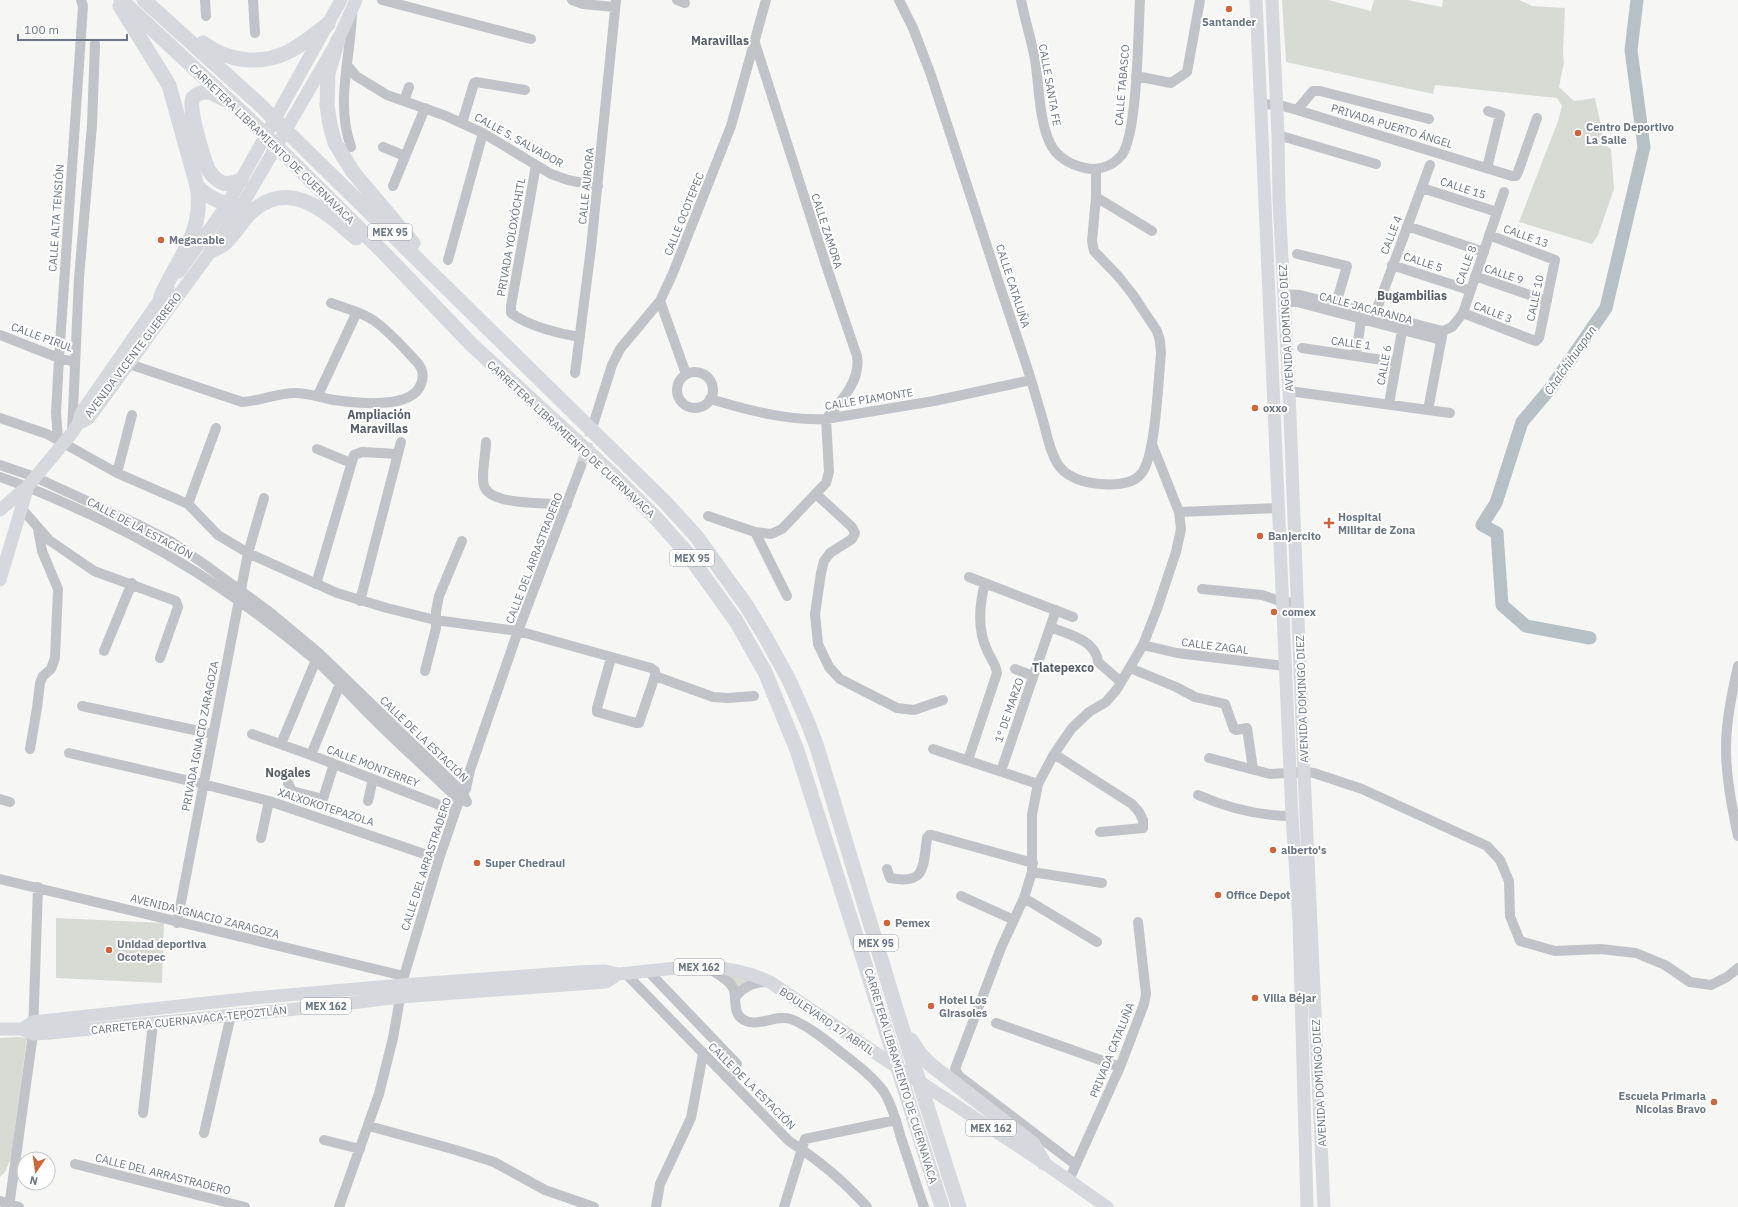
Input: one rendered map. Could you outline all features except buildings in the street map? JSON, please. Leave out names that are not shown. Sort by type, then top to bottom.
[{"type":"highway","points":[[116,0],[169,85],[198,186],[200,199],[189,246],[170,276],[161,296]]},
{"type":"highway","name":"CARRETERA LIBRAMIENTO DE CUERNAVACA","points":[[121,0],[249,119],[384,253],[471,344],[613,475],[655,517],[705,576],[736,621],[765,672],[797,750],[942,1207]]},
{"type":"highway","name":"CARRETERA LIBRAMIENTO DE CUERNAVACA","points":[[144,0],[303,146],[681,518],[717,564],[766,638],[789,680],[817,747],[897,1012],[959,1207]]},
{"type":"highway","points":[[168,21],[179,23],[214,51],[229,57],[252,60],[275,57],[288,52],[328,24]]},
{"type":"highway","points":[[338,40],[328,73],[327,92],[330,125],[335,142],[353,172],[404,232],[461,295],[477,318]]},
{"type":"highway","points":[[230,101],[207,92],[199,93],[193,99],[191,105],[210,172],[222,183],[230,184],[241,180]]},
{"type":"highway","points":[[198,186],[215,200],[234,206]]},
{"type":"highway","points":[[211,251],[224,244],[254,209],[274,199],[285,197],[299,198],[321,210],[336,221],[432,304]]},
{"type":"highway","points":[[897,1012],[920,1054],[931,1065],[1033,1144],[1044,1163]]},
{"type":"main road","name":"AVENIDA VICENTE GUERRERO","points":[[68,435],[89,418],[129,364],[149,325],[161,296],[234,206],[241,180],[341,0]]},
{"type":"main road","name":"AVENIDA DOMINGO DIEZ","points":[[1256,0],[1274,418],[1284,602],[1285,666],[1292,816],[1299,916],[1307,1207]]},
{"type":"main road","name":"AVENIDA DOMINGO DIEZ","points":[[1272,0],[1278,135],[1279,200],[1289,391],[1304,758],[1309,772],[1305,788],[1324,1207]]},
{"type":"main road","name":"AVENIDA VICENTE GUERRERO","points":[[68,435],[81,413],[149,325],[211,251],[234,206],[326,61],[338,40],[354,5]]},
{"type":"main road","points":[[312,53],[326,61]]},
{"type":"main road","points":[[1274,418],[1289,417]]},
{"type":"main road","points":[[0,510],[32,482],[68,435]]},
{"type":"main road","points":[[0,580],[32,482]]},
{"type":"main road","name":"BOULEVARD 17 ABRIL","points":[[622,974],[705,966],[727,968],[751,973],[770,982],[1044,1163],[1107,1207]]},
{"type":"main road","name":"CARRETERA CUERNAVACA-TEPOZTLÁN","points":[[29,1028],[243,999],[402,986],[606,982],[622,974]]},
{"type":"main road","name":"CARRETERA CUERNAVACA-TEPOZTLÁN","points":[[0,1029],[153,1023],[327,1006],[402,986]]},
{"type":"main road","points":[[1307,1189],[1324,1189]]},
{"type":"street","name":"CALLE ALTA TENSIÓN","points":[[68,435],[56,413],[83,6],[81,0]]},
{"type":"street","points":[[205,0],[206,16]]},
{"type":"street","points":[[253,0],[255,33]]},
{"type":"street","points":[[382,0],[531,39]]},
{"type":"street","points":[[572,0],[583,4],[616,3]]},
{"type":"street","name":"CALLE OCOTEPEC","points":[[594,422],[612,365],[620,349],[660,301],[673,273],[731,126],[766,0]]},
{"type":"street","name":"CALLE CATALUÑA","points":[[898,0],[913,28],[931,75],[1031,380],[1050,448],[1057,464],[1076,479],[1093,484],[1112,485],[1131,481],[1141,475],[1147,465],[1152,444]]},
{"type":"street","name":"CALLE SANTA FE","points":[[1021,0],[1035,59],[1044,127],[1049,143],[1057,154],[1068,162],[1084,168],[1096,169]]},
{"type":"street","name":"CALLE TABASCO","points":[[1096,169],[1108,166],[1122,155],[1129,138],[1134,109],[1140,0]]},
{"type":"street","points":[[1136,76],[1171,83],[1186,72],[1200,0]]},
{"type":"street","name":"CALLE AURORA","points":[[575,373],[598,186],[616,3]]},
{"type":"street","points":[[351,147],[346,132],[343,98],[352,36],[354,5]]},
{"type":"street","name":"CALLE ZAMORA","points":[[755,43],[827,268],[857,356],[858,366],[853,381],[837,406],[826,419]]},
{"type":"street","points":[[68,435],[75,362],[79,278],[92,125],[95,44]]},
{"type":"street","name":"CALLE S. SALVADOR","points":[[347,65],[356,76],[388,95],[425,108],[483,133],[551,174],[568,180],[598,186]]},
{"type":"street","points":[[78,79],[94,79]]},
{"type":"street","points":[[462,123],[474,83],[476,82],[525,90]]},
{"type":"street","points":[[404,101],[409,87]]},
{"type":"street","points":[[1297,110],[1312,91],[1320,90],[1428,119]]},
{"type":"street","name":"PRIVADA PUERTO ÁNGEL","points":[[1260,105],[1276,104],[1516,176],[1537,118]]},
{"type":"street","points":[[393,186],[425,108]]},
{"type":"street","points":[[1487,168],[1500,115],[1488,111]]},
{"type":"street","points":[[448,260],[483,133]]},
{"type":"street","points":[[1278,135],[1376,164]]},
{"type":"street","points":[[383,147],[405,156]]},
{"type":"street","name":"PRIVADA YOLOXÓCHITL","points":[[536,165],[511,306],[511,314],[517,318],[539,326],[567,335],[580,337]]},
{"type":"street","name":"CALLE 4","points":[[1375,314],[1430,165]]},
{"type":"street","points":[[1076,1165],[959,1076],[955,1069],[998,955],[1024,898],[1033,867],[1032,815],[1038,784],[1054,754],[1072,728],[1089,712],[1106,702],[1121,682],[1143,645],[1176,552],[1180,529],[1179,512],[1152,444],[1160,341],[1157,331],[1133,295],[1118,276],[1094,251],[1092,242],[1096,197],[1096,169]]},
{"type":"street","name":"CALLE 15","points":[[1422,188],[1497,212]]},
{"type":"street","name":"CALLE 8","points":[[1442,336],[1459,320],[1463,313],[1469,290],[1484,252],[1504,192]]},
{"type":"street","points":[[1096,197],[1152,231]]},
{"type":"street","points":[[1407,226],[1484,252]]},
{"type":"street","name":"CALLE 13","points":[[1489,235],[1555,260]]},
{"type":"street","points":[[1298,254],[1347,266],[1336,304]]},
{"type":"street","name":"CALLE 10","points":[[1536,340],[1539,338],[1555,260]]},
{"type":"street","name":"CALLE 5","points":[[1392,265],[1469,290]]},
{"type":"street","points":[[64,276],[79,278]]},
{"type":"street","name":"CALLE 9","points":[[1475,276],[1547,301]]},
{"type":"street","name":"CALLE JACARANDA","points":[[1284,298],[1300,295],[1375,314],[1442,336]]},
{"type":"street","name":"CALLE JACARANDA","points":[[1284,298],[1402,330],[1442,336]]},
{"type":"street","points":[[660,301],[686,374]]},
{"type":"street","points":[[129,364],[242,402],[256,401],[277,394],[297,393],[318,395],[333,400],[388,403],[417,393],[421,384],[423,371],[418,363],[395,338],[373,320],[357,312],[331,303]]},
{"type":"street","points":[[318,395],[357,312]]},
{"type":"street","name":"CALLE 3","points":[[1463,313],[1536,340]]},
{"type":"street","points":[[1356,355],[1361,320]]},
{"type":"street","name":"CALLE 6","points":[[1389,404],[1402,330]]},
{"type":"street","name":"CALLE PIRUL","points":[[0,335],[59,358],[75,362]]},
{"type":"street","points":[[1428,410],[1442,336]]},
{"type":"street","name":"CALLE 1","points":[[1302,348],[1396,362]]},
{"type":"street","points":[[693,372],[705,375],[712,386],[710,399],[700,407],[694,408],[682,402],[677,390],[681,378],[686,374],[693,372]]},
{"type":"street","name":"CALLE PIAMONTE","points":[[710,399],[751,411],[812,419],[826,419],[934,402],[1031,380]]},
{"type":"street","points":[[1289,391],[1450,413]]},
{"type":"street","points":[[117,473],[132,414]]},
{"type":"street","points":[[0,418],[47,434],[68,435],[117,473],[188,504],[218,535],[248,553],[316,584],[360,600],[435,620],[518,631],[651,668],[655,671],[655,676],[639,723],[636,724],[597,712],[611,658]]},
{"type":"street","points":[[708,516],[755,532],[771,534],[782,529],[826,483],[828,472],[826,419]]},
{"type":"street","points":[[188,504],[216,428]]},
{"type":"street","points":[[360,600],[401,442]]},
{"type":"street","points":[[486,442],[483,480],[485,488],[492,497],[519,502],[556,503],[567,506]]},
{"type":"street","points":[[317,449],[353,459]]},
{"type":"street","points":[[316,584],[353,459],[362,452],[398,454]]},
{"type":"street","name":"CALLE DE LA ESTACIÓN","points":[[0,465],[32,482],[67,504],[97,517],[150,544],[271,613],[460,796]]},
{"type":"street","name":"CALLE DEL ARRASTRADERO","points":[[339,1207],[369,1126],[379,1094],[391,1045],[402,986],[439,859],[460,796],[466,789],[470,770],[518,631],[581,466]]},
{"type":"street","name":"CALLE DE LA ESTACIÓN","points":[[0,477],[32,482],[73,495],[137,524],[172,542],[240,595],[341,680]]},
{"type":"street","points":[[816,494],[852,527],[855,533],[852,539],[830,553],[824,561],[821,573],[815,614],[818,644],[829,667],[840,679],[897,708],[914,710],[943,700]]},
{"type":"street","points":[[67,504],[73,495]]},
{"type":"street","name":"PRIVADA IGNACIO ZARAGOZA","points":[[177,923],[248,553],[264,498]]},
{"type":"street","points":[[1179,512],[1279,508]]},
{"type":"street","points":[[22,509],[48,540],[94,571],[132,583],[176,601],[178,604],[160,658]]},
{"type":"street","points":[[30,749],[40,683],[43,676],[51,669],[55,658],[58,589],[42,551],[38,529]]},
{"type":"street","points":[[755,532],[787,596]]},
{"type":"street","points":[[425,672],[436,628],[435,620],[439,596],[462,541]]},
{"type":"street","points":[[969,577],[1073,617]]},
{"type":"street","points":[[104,651],[132,583]]},
{"type":"street","points":[[968,760],[997,673],[996,666],[986,650],[981,636],[979,614],[985,583]]},
{"type":"street","points":[[1202,589],[1262,595],[1284,602],[1298,603]]},
{"type":"street","name":"1° DE MARZO","points":[[1001,771],[1056,610]]},
{"type":"street","points":[[1050,627],[1085,642],[1097,654],[1098,662],[1121,682]]},
{"type":"street","name":"CALLE ZAGAL","points":[[1143,645],[1177,653],[1285,666]]},
{"type":"street","points":[[281,744],[316,660]]},
{"type":"street","points":[[1738,666],[1730,704],[1726,748],[1729,791],[1738,836]]},
{"type":"street","points":[[1130,668],[1176,687],[1195,697],[1225,704],[1234,729],[1247,728],[1253,769]]},
{"type":"street","points":[[1015,670],[1033,676]]},
{"type":"street","points":[[655,676],[713,697],[728,698],[754,696]]},
{"type":"street","points":[[312,755],[341,680]]},
{"type":"street","points":[[82,706],[213,734]]},
{"type":"street","name":"CALLE MONTERREY","points":[[252,734],[312,755],[455,811]]},
{"type":"street","points":[[933,749],[1038,784]]},
{"type":"street","name":"XALXOKOTEPAZOLA","points":[[69,753],[269,801],[439,859]]},
{"type":"street","points":[[1054,754],[1122,797],[1139,812],[1143,820],[1143,828],[1100,832]]},
{"type":"street","points":[[1209,758],[1270,774],[1309,772],[1362,790],[1487,846],[1500,860],[1509,881],[1510,916],[1520,941],[1555,952],[1600,949],[1636,953],[1665,965],[1690,982],[1711,985],[1726,977],[1738,968]]},
{"type":"street","points":[[288,783],[292,791],[323,799],[334,764]]},
{"type":"street","points":[[368,801],[373,779]]},
{"type":"street","points":[[1198,795],[1233,807],[1271,816],[1292,816]]},
{"type":"street","points":[[261,838],[269,801]]},
{"type":"street","points":[[887,869],[890,878],[909,880],[915,878],[923,869],[928,838],[929,835],[932,834],[1033,867],[1102,883]]},
{"type":"street","name":"AVENIDA IGNACIO ZARAGOZA","points":[[0,879],[177,923],[402,986]]},
{"type":"street","points":[[10,1205],[29,1028],[38,888]]},
{"type":"street","points":[[961,896],[1014,920]]},
{"type":"street","points":[[1024,898],[1097,942]]},
{"type":"street","name":"PRIVADA CATALUÑA","points":[[1069,1180],[1120,1067],[1144,1004],[1146,994],[1138,922]]},
{"type":"street","points":[[705,966],[726,980],[732,987],[736,996],[735,1005],[739,1017],[752,1023],[775,1019],[791,1019],[817,1034],[872,1078],[884,1093],[896,1120],[924,1207]]},
{"type":"street","points":[[648,971],[737,1064],[733,1075],[727,1078]]},
{"type":"street","name":"CALLE DE LA ESTACIÓN","points":[[622,974],[789,1141],[802,1149],[858,1197],[867,1207]]},
{"type":"street","points":[[736,996],[741,990],[750,984],[770,982]]},
{"type":"street","points":[[204,1133],[231,1015]]},
{"type":"street","points":[[143,1113],[153,1023]]},
{"type":"street","points":[[996,1023],[1120,1067]]},
{"type":"street","points":[[656,1207],[660,1184],[691,1118],[703,1054]]},
{"type":"street","points":[[784,1207],[805,1139],[896,1120]]},
{"type":"street","points":[[369,1126],[494,1162],[545,1190],[594,1207]]},
{"type":"street","points":[[324,1140],[360,1149]]},
{"type":"street","name":"CALLE DEL ARRASTRADERO","points":[[75,1164],[245,1207]]},
{"type":"shaded area","name":"Centro Deportivo La Salle","points":[[1282,0],[1328,0],[1371,11],[1374,0],[1407,0],[1442,7],[1443,0],[1519,0],[1532,6],[1565,8],[1564,62],[1559,87],[1574,101],[1595,98],[1605,145],[1611,149],[1614,189],[1598,235],[1592,244],[1519,222],[1558,121],[1562,106],[1557,98],[1435,85],[1433,94],[1286,62]]},
{"type":"shaded area","name":"Unidad deportiva Ocotepec","points":[[56,918],[164,923],[162,983],[56,978]]},
{"type":"shaded area","points":[[730,975],[750,979],[737,990]]},
{"type":"shaded area","points":[[0,1038],[27,1038],[11,1158],[5,1172],[0,1177]]},
{"type":"waterway","name":"Chalchihuapan","points":[[1590,638],[1526,626],[1502,605],[1497,533],[1482,525],[1496,503],[1522,422],[1550,389],[1606,308],[1644,147],[1631,50],[1637,0]]},
{"type":"tunnel","points":[[581,466],[593,426]]},
{"type":"place","name":"Santander","points":[[1229,9]]},
{"type":"place","name":"Centro Deportivo La Salle","points":[[1578,133]]},
{"type":"place","name":"Megacable","points":[[161,240]]},
{"type":"place","name":"oxxo","points":[[1255,408]]},
{"type":"place","name":"Hospital Militar de Zona","points":[[1329,523]]},
{"type":"place","name":"Banjercito","points":[[1260,536]]},
{"type":"place","name":"comex","points":[[1274,612]]},
{"type":"place","name":"alberto's","points":[[1273,850]]},
{"type":"place","name":"Super Chedraui","points":[[477,863]]},
{"type":"place","name":"Office Depot","points":[[1218,895]]},
{"type":"place","name":"Pemex","points":[[887,923]]},
{"type":"place","name":"Unidad deportiva Ocotepec","points":[[109,950]]},
{"type":"place","name":"Villa Béjar","points":[[1255,998]]},
{"type":"place","name":"Hotel Los Girasoles","points":[[931,1006]]},
{"type":"place","name":"Escuela Primaria Nicolas Bravo","points":[[1714,1102]]},
{"type":"district","name":"Maravillas","points":[[720,40]]},
{"type":"district","name":"Bugambilias","points":[[1412,295]]},
{"type":"district","name":"Ampliación Maravillas","points":[[379,421]]},
{"type":"district","name":"Tlatepexco","points":[[1063,667]]},
{"type":"district","name":"Nogales","points":[[288,772]]}]
